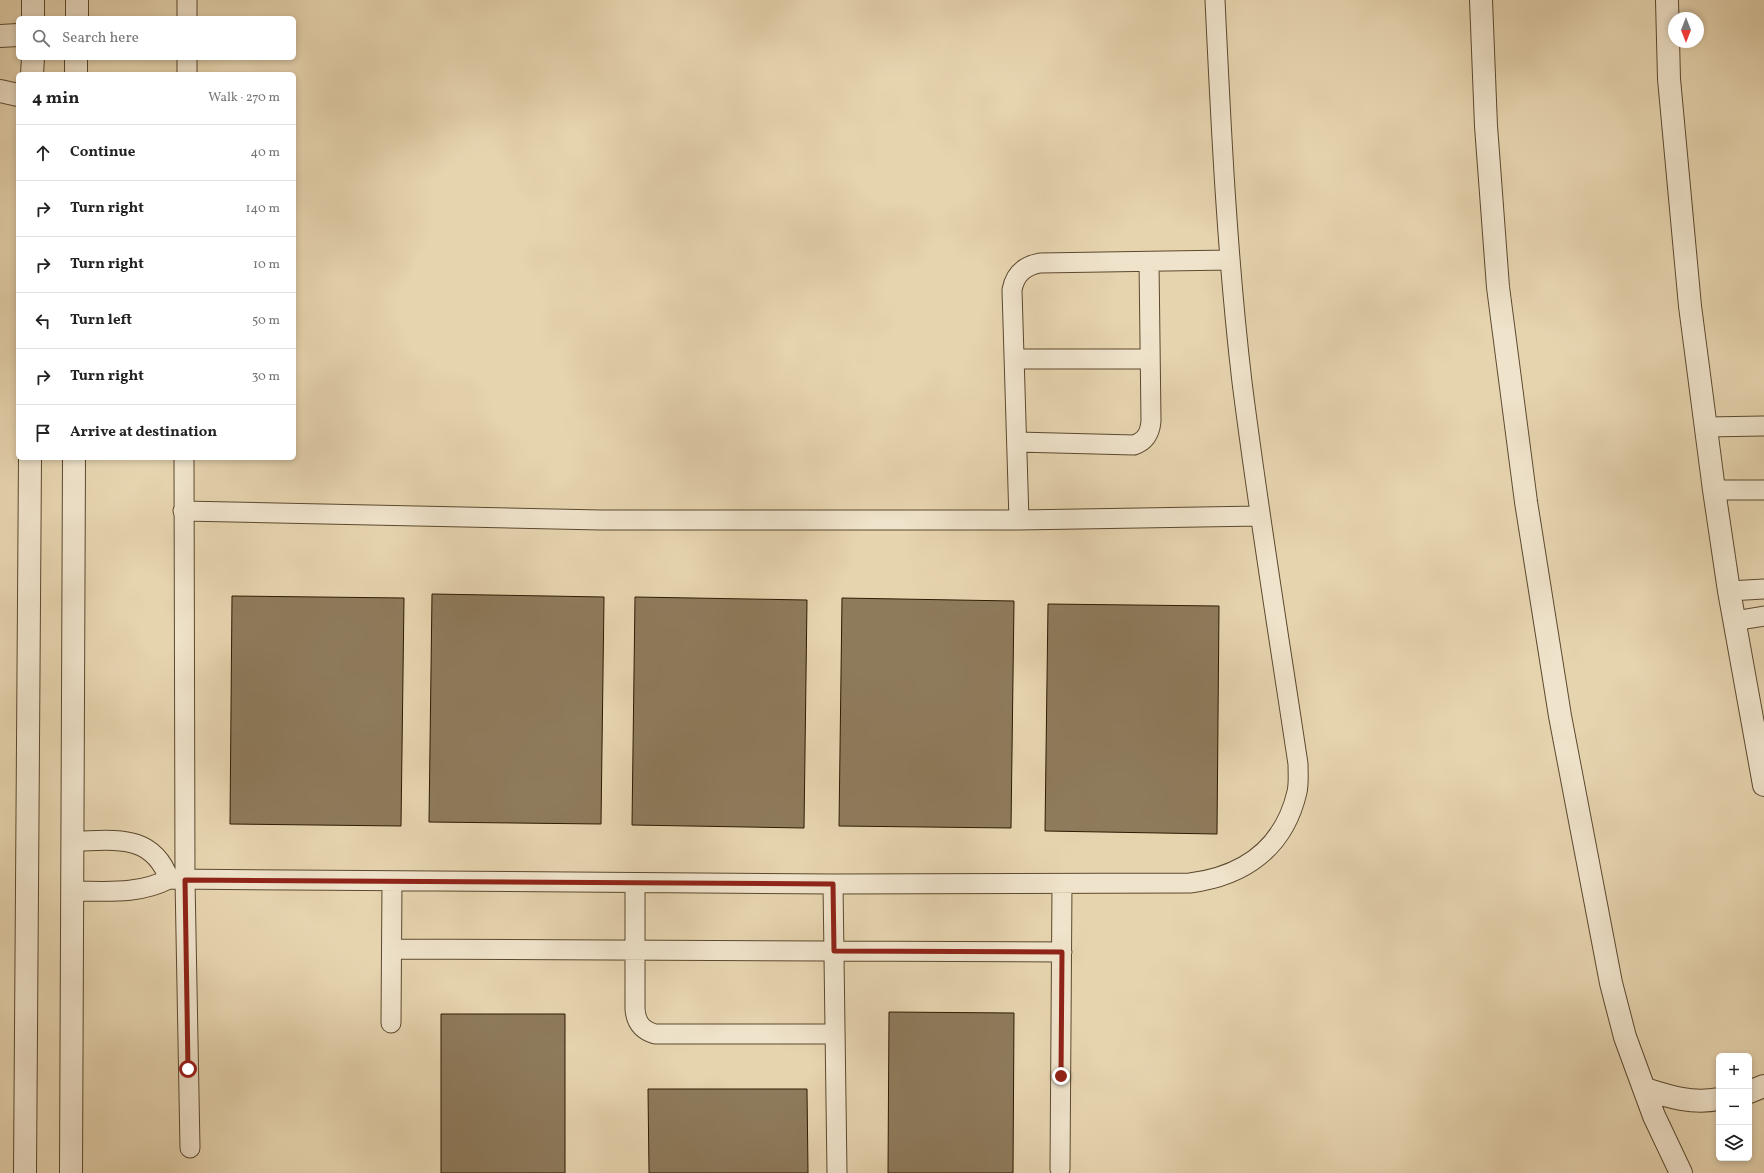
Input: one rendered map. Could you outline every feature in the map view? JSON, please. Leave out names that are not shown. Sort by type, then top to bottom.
[{"type":"street","points":[[33,0],[33,16]]},
{"type":"street","points":[[77,0],[77,16]]},
{"type":"street","points":[[1481,0],[1486,126],[1498,287],[1526,502],[1560,716],[1599,931],[1610,983],[1625,1037],[1654,1116],[1681,1173]]},
{"type":"street","points":[[1667,0],[1669,80],[1678,193],[1690,306],[1729,591],[1764,785]]},
{"type":"street","points":[[0,36],[16,35]]},
{"type":"street","points":[[32,72],[33,60]]},
{"type":"street","points":[[76,60],[76,72]]},
{"type":"street","points":[[0,91],[16,95]]},
{"type":"street","points":[[25,1173],[30,460]]},
{"type":"street","points":[[71,1173],[74,460]]},
{"type":"street","points":[[1752,1091],[1764,1086]]},
{"type":"street","points":[[1645,1089],[1679,1100],[1716,1100]]},
{"type":"lane","points":[[187,0],[187,16]]},
{"type":"lane","points":[[72,891],[125,892],[148,888],[177,879],[392,882],[833,884],[1190,883],[1212,880],[1234,872],[1253,861],[1270,846],[1282,829],[1291,810],[1297,790],[1298,764],[1260,516],[1242,380],[1230,260],[1215,0]]},
{"type":"lane","points":[[187,60],[187,72]]},
{"type":"lane","points":[[1019,520],[1012,290],[1018,274],[1024,268],[1040,263],[1230,260]]},
{"type":"lane","points":[[1017,442],[1134,445],[1142,442],[1147,436],[1150,429],[1149,262]]},
{"type":"lane","points":[[1015,359],[1150,359]]},
{"type":"lane","points":[[1706,426],[1764,426]]},
{"type":"lane","points":[[184,460],[177,879],[190,1148]]},
{"type":"lane","points":[[1714,490],[1764,490]]},
{"type":"lane","points":[[184,511],[601,520],[1019,520],[1260,516]]},
{"type":"lane","points":[[1729,591],[1764,589]]},
{"type":"lane","points":[[1734,621],[1764,616]]},
{"type":"lane","points":[[72,841],[125,841],[135,843],[153,853],[177,879]]},
{"type":"lane","points":[[391,1023],[392,882]]},
{"type":"lane","points":[[635,883],[636,1016],[638,1022],[648,1032],[656,1034],[835,1034]]},
{"type":"lane","points":[[833,884],[837,1173]]},
{"type":"lane","points":[[1060,1169],[1062,884]]},
{"type":"lane","points":[[392,949],[1062,952]]},
{"type":"building","points":[[432,594],[604,597],[601,824],[429,822]]},
{"type":"building","points":[[232,596],[404,598],[401,826],[230,824]]},
{"type":"building","points":[[635,597],[807,600],[804,828],[632,825]]},
{"type":"building","points":[[842,598],[1014,601],[1011,828],[839,826]]},
{"type":"building","points":[[1048,604],[1219,606],[1217,834],[1045,831]]},
{"type":"building","points":[[889,1012],[1014,1013],[1013,1173],[888,1173]]},
{"type":"building","points":[[441,1014],[565,1014],[565,1173],[441,1173]]},
{"type":"building","points":[[648,1089],[807,1089],[808,1173],[649,1173]]},
{"type":"route","points":[[188,1069],[185,880],[833,884],[834,951],[1062,952],[1061,1076]]}]
